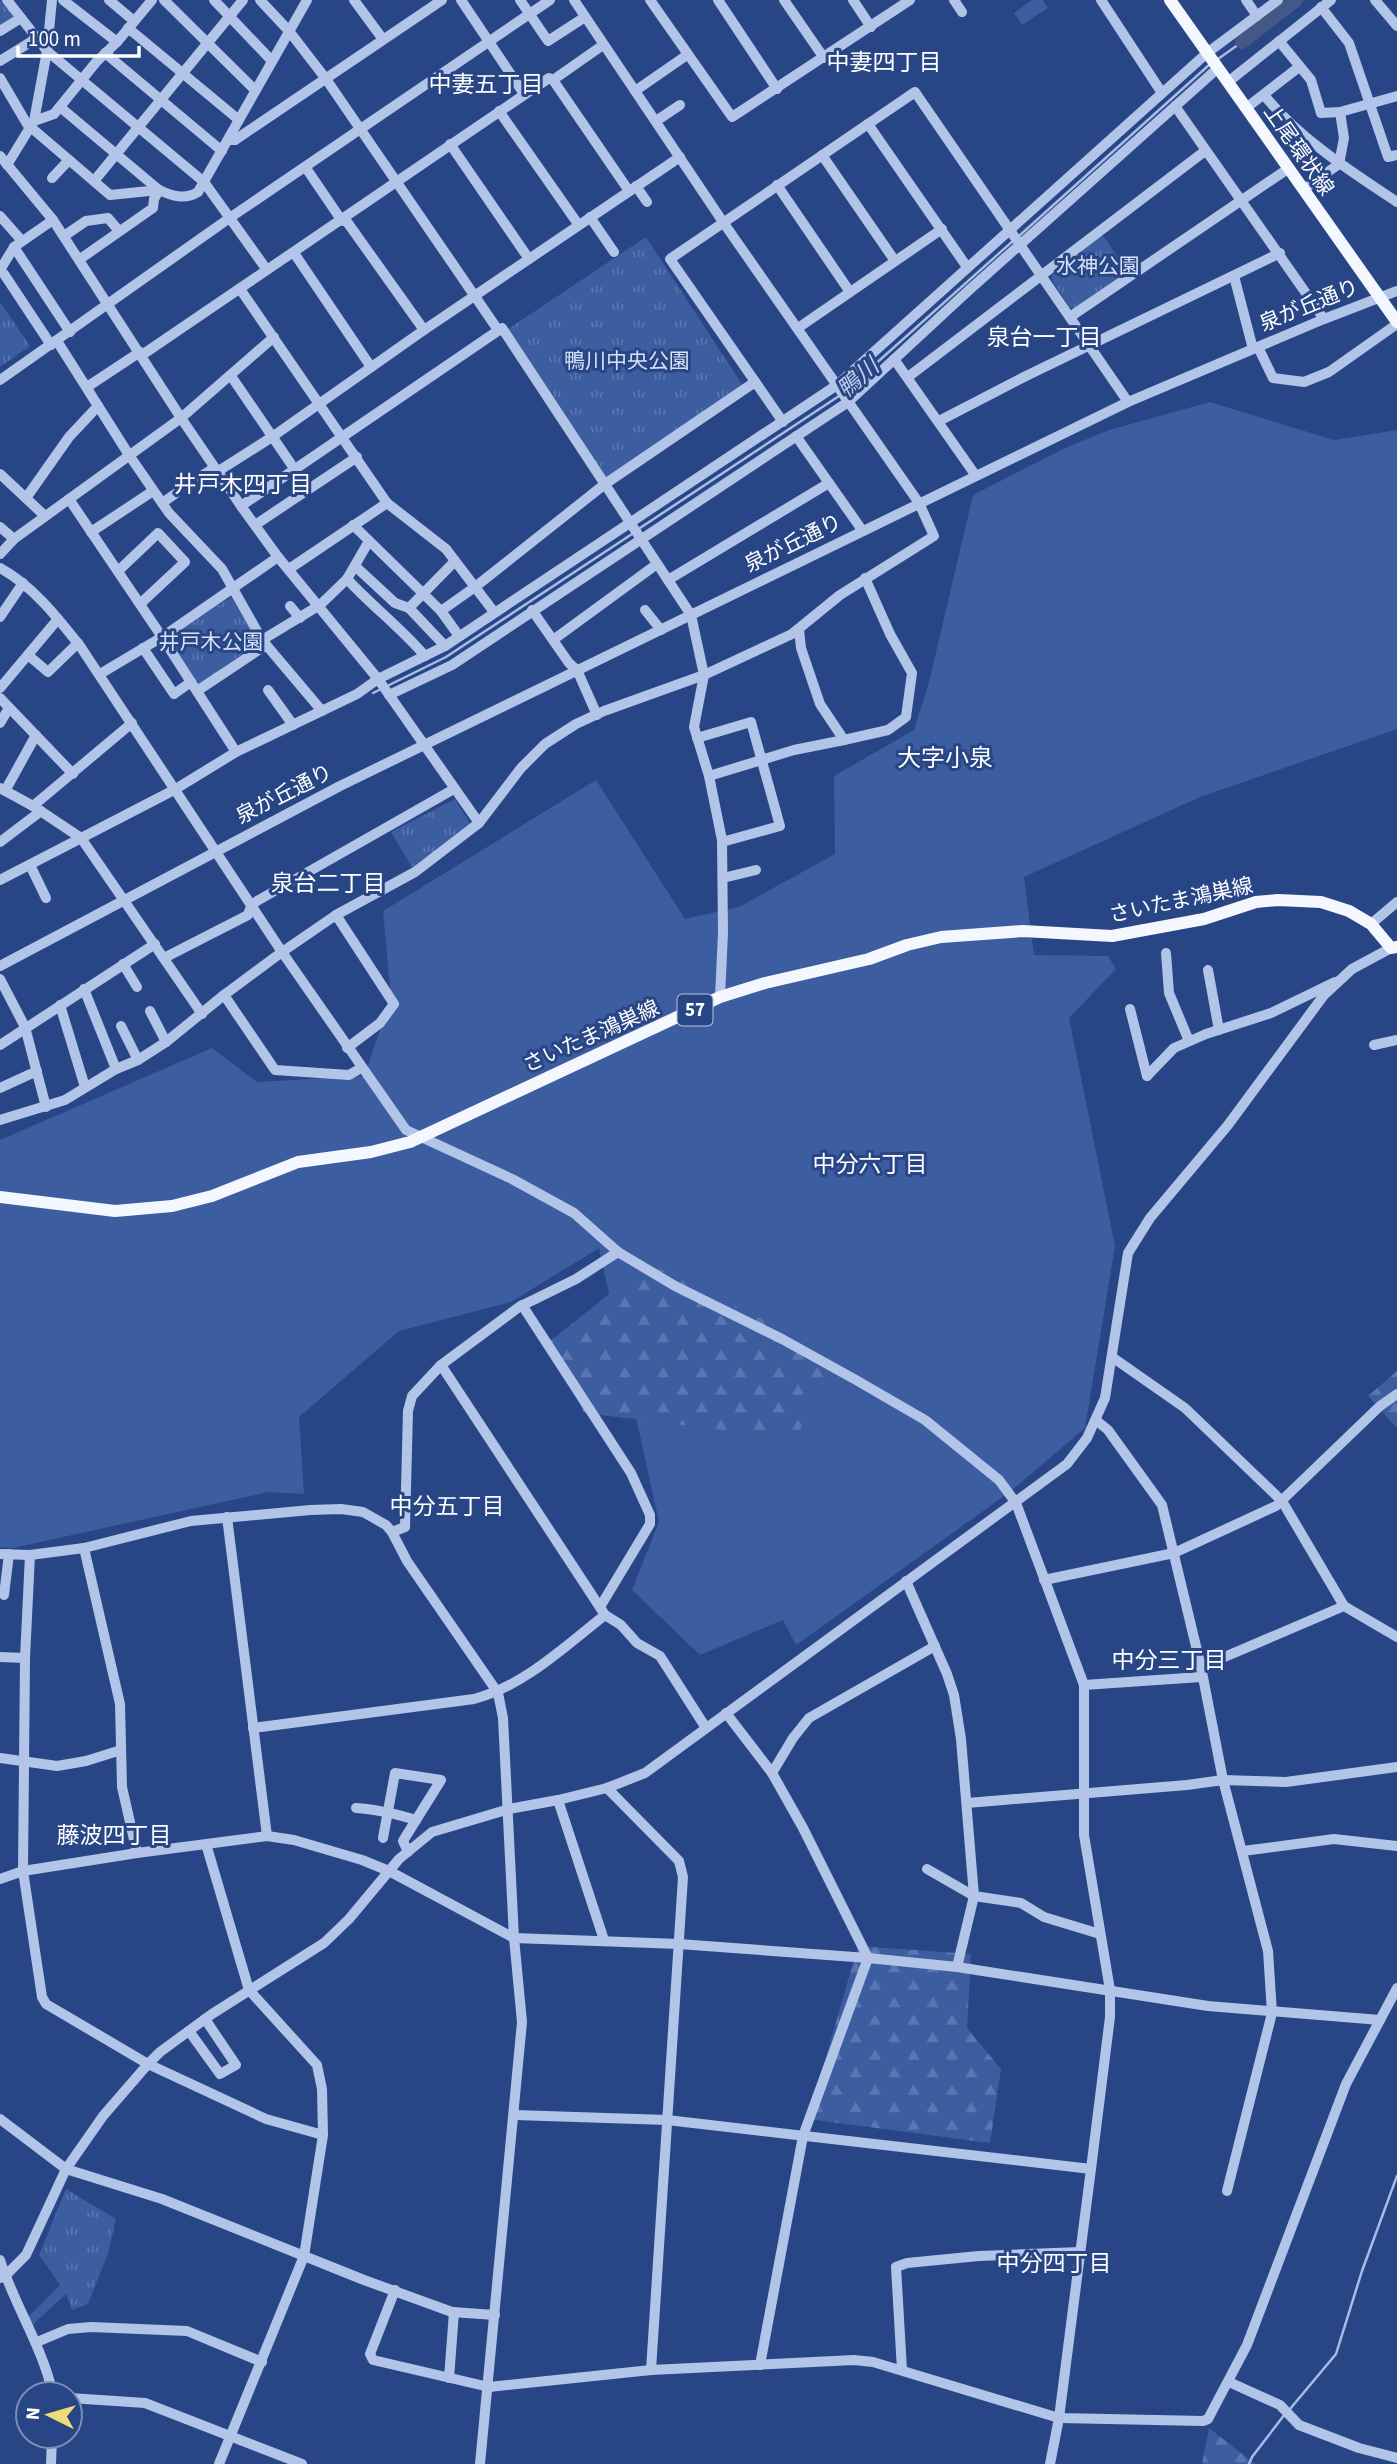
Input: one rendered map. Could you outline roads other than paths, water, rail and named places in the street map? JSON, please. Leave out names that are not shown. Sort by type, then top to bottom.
[{"type":"main road","name":"上尾環状線","points":[[1170,0],[1397,323]]},
{"type":"main road","name":"さいたま鴻巣線","points":[[0,1197],[115,1211],[172,1206],[212,1196],[298,1162],[371,1152],[419,1138],[720,997],[765,983],[869,959],[907,945],[941,937],[1023,931],[1112,936],[1204,919],[1256,902],[1278,900],[1321,902],[1349,911],[1371,924],[1394,947]]},
{"type":"street","points":[[7,0],[47,51],[204,182],[267,270]]},
{"type":"street","points":[[32,124],[47,51],[52,0]]},
{"type":"street","points":[[63,0],[117,42]]},
{"type":"street","points":[[109,0],[131,25],[183,74],[239,120]]},
{"type":"street","points":[[152,0],[54,114],[32,124],[2,160],[53,220],[80,259],[181,418],[241,506],[278,557],[320,605],[377,679],[480,823]]},
{"type":"street","points":[[164,0],[255,90]]},
{"type":"street","points":[[214,0],[272,61]]},
{"type":"street","points":[[94,181],[243,0]]},
{"type":"street","points":[[260,0],[289,31],[326,79],[498,330]]},
{"type":"street","points":[[60,107],[159,190],[174,197],[192,196],[198,192],[229,140],[306,0]]},
{"type":"street","points":[[354,0],[382,38]]},
{"type":"street","points":[[229,140],[235,140],[326,79],[429,3],[442,0]]},
{"type":"street","points":[[461,0],[524,94]]},
{"type":"street","points":[[520,0],[548,41],[584,17]]},
{"type":"street","points":[[0,380],[231,217],[550,0]]},
{"type":"street","points":[[0,1120],[65,1100],[117,1069],[138,1060],[336,915],[415,872],[480,823],[521,768],[545,744],[576,724],[704,675],[792,634],[840,595],[934,536],[919,503],[723,222],[574,0]]},
{"type":"street","points":[[718,0],[777,89]]},
{"type":"street","points":[[784,0],[824,58]]},
{"type":"street","points":[[853,0],[871,27]]},
{"type":"street","points":[[655,2],[687,55],[732,117],[910,0]]},
{"type":"street","points":[[954,0],[962,12]]},
{"type":"street","points":[[1101,0],[1163,93]]},
{"type":"street","points":[[1246,0],[1257,16]]},
{"type":"street","points":[[1,878],[174,790],[236,752],[357,694],[377,679],[445,646],[837,385],[1207,52],[1278,0]]},
{"type":"street","points":[[1228,82],[1331,0]]},
{"type":"street","points":[[1376,0],[1397,26]]},
{"type":"street","points":[[1321,7],[1349,43],[1388,157],[1397,155]]},
{"type":"street","points":[[0,31],[21,18]]},
{"type":"street","points":[[0,61],[37,38]]},
{"type":"street","points":[[1279,41],[1311,80],[1321,113],[1340,112],[1397,96]]},
{"type":"street","points":[[553,80],[603,45]]},
{"type":"street","points":[[105,53],[222,151]]},
{"type":"street","points":[[635,90],[687,55]]},
{"type":"street","points":[[1246,108],[1299,67]]},
{"type":"street","points":[[388,695],[452,665],[848,402],[1218,68]]},
{"type":"street","points":[[0,78],[32,124],[110,195],[159,190]]},
{"type":"street","points":[[87,387],[344,220],[450,144],[549,78],[632,188],[647,202]]},
{"type":"street","points":[[783,422],[670,260],[915,92],[1128,402]]},
{"type":"street","points":[[1264,95],[1279,114],[1339,163],[1397,202]]},
{"type":"street","points":[[656,121],[680,105]]},
{"type":"street","points":[[1175,106],[1324,319]]},
{"type":"street","points":[[499,111],[578,224]]},
{"type":"street","points":[[1304,189],[1339,163],[1344,138],[1340,112]]},
{"type":"street","points":[[868,124],[967,267]]},
{"type":"street","points":[[450,144],[529,259]]},
{"type":"street","points":[[908,377],[1205,151]]},
{"type":"street","points":[[822,155],[895,261]]},
{"type":"street","points":[[200,478],[272,437],[578,224],[680,157]]},
{"type":"street","points":[[52,178],[69,160]]},
{"type":"street","points":[[306,168],[424,330]]},
{"type":"street","points":[[1070,317],[1289,168]]},
{"type":"street","points":[[777,185],[850,292]]},
{"type":"street","points":[[80,259],[153,208],[159,190]]},
{"type":"street","points":[[0,216],[70,332]]},
{"type":"street","points":[[590,216],[614,252]]},
{"type":"street","points":[[64,236],[86,221],[108,218],[119,231]]},
{"type":"street","points":[[53,220],[18,244],[0,270],[87,387],[153,491],[222,569],[264,643],[322,711]]},
{"type":"street","points":[[798,328],[942,229]]},
{"type":"street","points":[[294,253],[371,367]]},
{"type":"street","points":[[939,421],[1280,253]]},
{"type":"street","points":[[1234,275],[1255,348],[1273,378],[1304,383],[1330,372],[1397,323]]},
{"type":"street","points":[[240,289],[321,403],[387,503],[446,549],[494,612]]},
{"type":"street","name":"泉が丘通り","points":[[0,966],[215,851],[425,744],[862,530],[1128,402],[1397,291]]},
{"type":"street","points":[[241,506],[502,328],[691,615],[704,675],[694,727],[709,776],[722,842],[720,997]]},
{"type":"street","points":[[0,554],[14,540],[181,418],[274,337]]},
{"type":"street","points":[[894,359],[976,476]]},
{"type":"street","points":[[231,376],[291,464]]},
{"type":"street","points":[[441,611],[605,484],[755,382]]},
{"type":"street","points":[[26,498],[69,437],[98,406]]},
{"type":"street","points":[[796,436],[862,530]]},
{"type":"street","points":[[255,525],[358,457]]},
{"type":"street","points":[[0,474],[46,516]]},
{"type":"street","points":[[668,580],[829,483]]},
{"type":"street","points":[[91,532],[153,491]]},
{"type":"street","points":[[162,503],[175,494]]},
{"type":"street","points":[[69,499],[236,752]]},
{"type":"street","points":[[289,569],[387,503]]},
{"type":"street","points":[[353,525],[441,611],[459,636]]},
{"type":"street","points":[[0,527],[14,540]]},
{"type":"street","points":[[118,572],[158,533],[185,562],[140,604]]},
{"type":"street","points":[[144,648],[174,694],[194,687],[320,605],[347,579],[369,541]]},
{"type":"street","points":[[100,674],[162,637],[278,557]]},
{"type":"street","points":[[409,608],[455,561]]},
{"type":"street","points":[[553,640],[657,564]]},
{"type":"street","points":[[355,566],[395,603],[409,608],[445,646]]},
{"type":"street","points":[[0,568],[23,583],[78,643],[251,906],[406,1130],[512,1180],[573,1213],[618,1252],[675,1286],[856,1380],[925,1420],[999,1480],[1016,1503],[1084,1685],[1084,1835],[1110,1990],[1110,2017],[1091,2169],[1059,2418],[1050,2464]]},
{"type":"street","points":[[709,776],[794,750],[888,730],[906,718],[912,673],[890,634],[865,578]]},
{"type":"street","points":[[347,579],[369,603],[409,637],[425,656]]},
{"type":"street","points":[[0,617],[23,583]]},
{"type":"street","points":[[290,606],[300,618]]},
{"type":"street","points":[[532,610],[569,663],[577,670],[597,715]]},
{"type":"street","points":[[645,610],[661,630]]},
{"type":"street","points":[[0,688],[58,619]]},
{"type":"street","points":[[799,629],[801,648],[820,704],[844,740]]},
{"type":"street","points":[[28,655],[48,672],[78,643]]},
{"type":"street","points":[[268,690],[293,725]]},
{"type":"street","points":[[0,698],[73,774]]},
{"type":"street","points":[[0,723],[9,708]]},
{"type":"street","points":[[697,738],[751,722],[780,826],[722,842]]},
{"type":"street","points":[[0,842],[132,723]]},
{"type":"street","points":[[36,736],[2,789],[37,808],[81,838],[202,1014]]},
{"type":"street","points":[[164,958],[248,915],[251,906],[454,789]]},
{"type":"street","points":[[30,865],[46,898]]},
{"type":"street","points":[[723,878],[756,870]]},
{"type":"street","points":[[1371,924],[1397,902]]},
{"type":"street","points":[[336,915],[394,1004],[380,1023],[347,1048]]},
{"type":"street","points":[[0,1045],[155,944]]},
{"type":"street","points":[[1130,1009],[1147,1076],[1174,1048],[1271,1013],[1338,980],[1367,959],[1394,947]]},
{"type":"street","points":[[1166,953],[1168,993],[1189,1041]]},
{"type":"street","points":[[123,964],[136,987]]},
{"type":"street","points":[[1208,970],[1219,1030]]},
{"type":"street","points":[[0,979],[25,1027],[46,1107]]},
{"type":"street","points":[[3,2277],[26,2255],[66,2169],[103,2116],[148,2064],[205,2019],[324,1943],[349,1919],[389,1871],[432,1832],[509,1809],[607,1788],[645,1773],[1067,1464],[1097,1421],[1105,1398],[1128,1253],[1150,1218],[1228,1125],[1338,980]]},
{"type":"street","points":[[84,989],[117,1069]]},
{"type":"street","points":[[224,995],[275,1070],[349,1075],[361,1068]]},
{"type":"street","points":[[60,1005],[85,1087]]},
{"type":"street","points":[[150,1011],[166,1042]]},
{"type":"street","points":[[121,1026],[138,1060]]},
{"type":"street","points":[[1374,1045],[1397,1040]]},
{"type":"street","points":[[0,1088],[37,1071]]},
{"type":"street","points":[[392,1532],[405,1527],[408,1411],[412,1396],[441,1365],[522,1305],[576,1279],[618,1252]]},
{"type":"street","points":[[253,1728],[474,1699],[498,1693],[536,1669],[602,1611],[650,1524],[650,1515],[632,1473],[522,1305]]},
{"type":"street","points":[[1112,1357],[1185,1408],[1282,1500],[1345,1606],[1397,1637]]},
{"type":"street","points":[[441,1365],[602,1611],[621,1625],[636,1643],[660,1656],[706,1728]]},
{"type":"street","points":[[1044,1580],[1174,1553],[1276,1506],[1380,1406],[1397,1394]]},
{"type":"street","points":[[1097,1421],[1108,1430],[1162,1505],[1223,1780],[1268,1951],[1272,2013],[1227,2191]]},
{"type":"street","points":[[4,1595],[5,1554],[30,1555],[84,1548],[191,1521],[341,1509],[363,1512],[386,1525],[392,1532],[407,1561],[498,1693],[503,1718],[514,1938],[522,2022],[480,2464]]},
{"type":"street","points":[[227,1517],[267,1836]]},
{"type":"street","points":[[84,1548],[120,1703],[122,1787],[137,1853]]},
{"type":"street","points":[[30,1555],[24,1658],[23,1871],[42,1997],[46,2004],[148,2064],[266,2119],[323,2135]]},
{"type":"street","points":[[906,1581],[954,1695],[967,1803],[974,1896],[957,1967]]},
{"type":"street","points":[[1084,1685],[1201,1672],[1345,1606]]},
{"type":"street","points":[[772,1773],[793,1738],[809,1718],[935,1646]]},
{"type":"street","points":[[0,1657],[24,1658]]},
{"type":"street","points":[[726,1713],[772,1773],[803,1828],[868,1958],[803,2136],[760,2365]]},
{"type":"street","points":[[0,1758],[57,1766],[86,1761],[121,1750]]},
{"type":"street","points":[[967,1803],[1223,1780],[1286,1782],[1397,1767]]},
{"type":"street","points":[[383,1838],[395,1773],[441,1780],[403,1842],[408,1852]]},
{"type":"street","points":[[607,1788],[679,1861],[683,1877],[651,2370]]},
{"type":"street","points":[[558,1800],[604,1940]]},
{"type":"street","points":[[356,1808],[375,1809],[416,1820]]},
{"type":"street","points":[[0,1879],[23,1871],[267,1836],[294,1840],[389,1871],[514,1938],[678,1944],[868,1958],[957,1967],[1208,2006],[1380,2020]]},
{"type":"street","points":[[1243,1851],[1334,1839],[1397,1846]]},
{"type":"street","points":[[205,1844],[249,1990],[317,2065],[323,2089],[323,2135],[304,2256],[219,2464]]},
{"type":"street","points":[[928,1869],[974,1896],[1021,1903],[1044,1917],[1100,1934]]},
{"type":"street","points":[[395,2290],[370,2354],[373,2360],[489,2387],[651,2370],[853,2360],[902,2370],[1059,2418],[1203,2421],[1208,2419],[1247,2345],[1346,2084],[1397,1988]]},
{"type":"street","points":[[189,2031],[220,2074],[236,2065],[205,2019]]},
{"type":"street","points":[[515,2115],[667,2120],[1091,2169]]},
{"type":"street","points":[[0,2119],[66,2169],[162,2199],[454,2312],[495,2315]]},
{"type":"street","points":[[902,2370],[895,2267],[907,2263],[979,2256],[1080,2252]]},
{"type":"street","points":[[0,2260],[3,2277],[37,2342],[49,2380]]},
{"type":"street","points":[[449,2378],[454,2312]]},
{"type":"street","points":[[37,2342],[68,2329],[91,2327],[187,2331],[262,2362]]},
{"type":"street","points":[[1229,2382],[1280,2405],[1299,2425],[1359,2448],[1397,2458]]},
{"type":"street","points":[[84,2399],[145,2403],[302,2464]]},
{"type":"waterway","name":"鴨川","points":[[1242,42],[1296,0]]},
{"type":"waterway","name":"鴨川","points":[[1218,59],[1242,42]]},
{"type":"waterway","name":"鴨川","points":[[1019,236],[1209,65]]},
{"type":"waterway","name":"鴨川","points":[[844,392],[1014,240]]},
{"type":"waterway","name":"鴨川","points":[[637,530],[839,396]]},
{"type":"waterway","name":"鴨川","points":[[373,693],[446,657],[632,534]]},
{"type":"waterway","points":[[1290,2409],[1336,2354],[1362,2271],[1397,2176]]},
{"type":"waterway","points":[[1249,2464],[1285,2414]]},
{"type":"district","name":"中妻四丁目","points":[[884,62]]},
{"type":"district","name":"中妻五丁目","points":[[486,84]]},
{"type":"district","name":"泉台一丁目","points":[[1044,337]]},
{"type":"district","name":"井戸木四丁目","points":[[243,484]]},
{"type":"district","name":"大字小泉","points":[[945,758]]},
{"type":"district","name":"泉台二丁目","points":[[328,883]]},
{"type":"district","name":"中分六丁目","points":[[870,1164]]},
{"type":"district","name":"中分五丁目","points":[[447,1506]]},
{"type":"district","name":"中分三丁目","points":[[1169,1660]]},
{"type":"district","name":"藤波四丁目","points":[[114,1835]]},
{"type":"district","name":"中分四丁目","points":[[1054,2263]]},
{"type":"park label","name":"水神公園","points":[[1098,266]]},
{"type":"park label","name":"鴨川中央公園","points":[[627,361]]},
{"type":"park label","name":"井戸木公園","points":[[211,642]]}]
